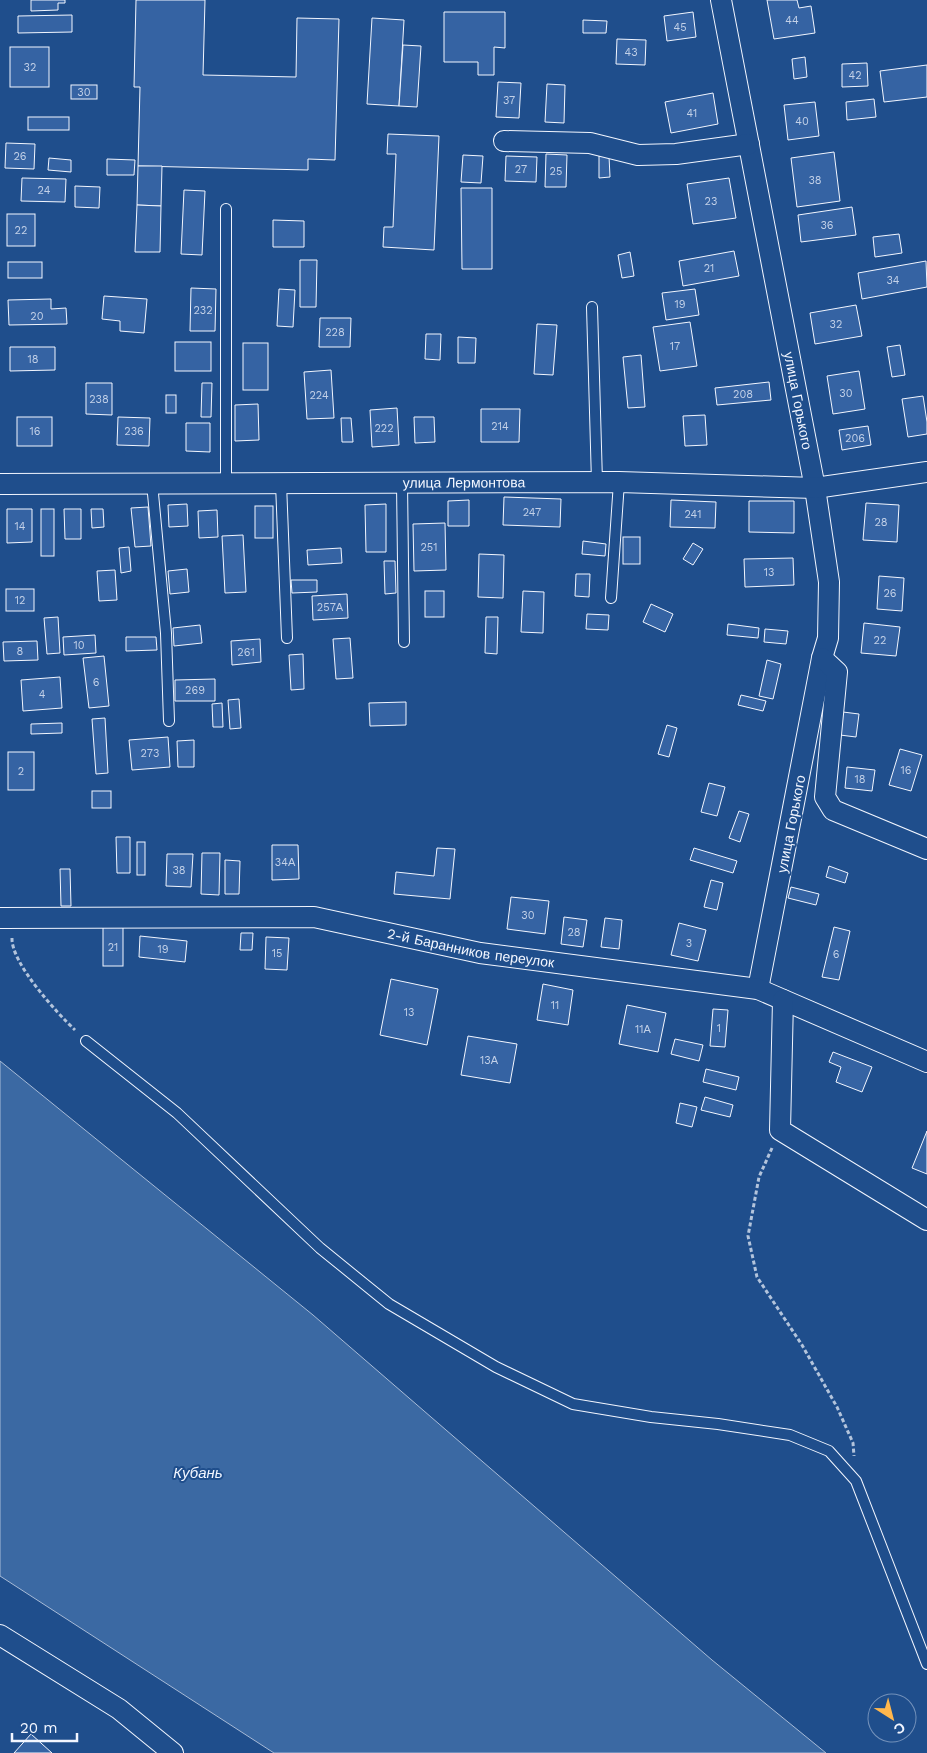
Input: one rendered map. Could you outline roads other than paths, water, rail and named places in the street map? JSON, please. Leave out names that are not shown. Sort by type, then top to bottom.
[{"type":"street","name":"улица Горького","points":[[721,0],[815,488],[829,582],[828,638],[822,658],[758,989]]},
{"type":"street","points":[[504,140],[590,143],[638,155],[676,154],[749,144]]},
{"type":"street","name":"улица Лермонтова","points":[[0,484],[619,482],[815,488],[927,472]]},
{"type":"street","name":"улица Горького","points":[[822,658],[838,672],[825,797],[833,810],[927,849]]},
{"type":"street","name":"2-й Баранников переулок","points":[[6,918],[314,917],[480,953],[758,989],[927,1062]]},
{"type":"street","points":[[783,1000],[780,1130],[927,1220]]},
{"type":"street","points":[[0,1635],[119,1708],[173,1753]]},
{"type":"lane","points":[[226,209],[226,483]]},
{"type":"lane","points":[[592,308],[597,482]]},
{"type":"lane","points":[[611,598],[619,482]]},
{"type":"lane","points":[[152,483],[166,634],[169,721]]},
{"type":"lane","points":[[281,483],[287,638]]},
{"type":"lane","points":[[402,483],[404,642]]},
{"type":"lane","points":[[86,1041],[177,1113],[320,1248],[389,1304],[496,1367],[573,1404],[651,1417],[718,1424],[790,1435],[829,1451],[856,1481],[927,1664]]},
{"type":"water","name":"Кубань","points":[[0,1061],[313,1315],[712,1660],[826,1753],[274,1753],[0,1576]]}]
